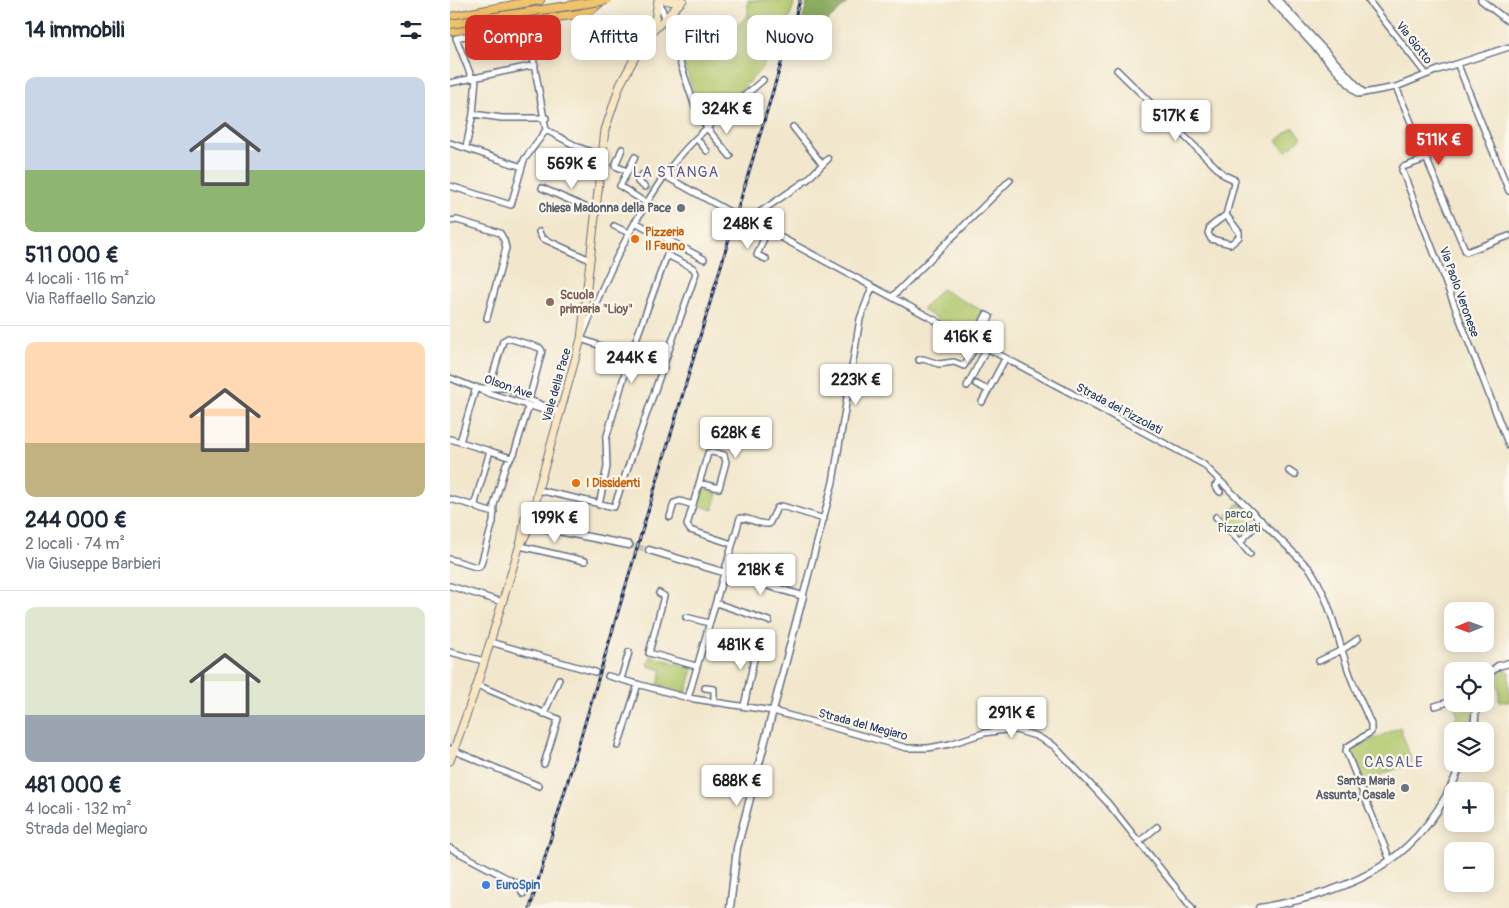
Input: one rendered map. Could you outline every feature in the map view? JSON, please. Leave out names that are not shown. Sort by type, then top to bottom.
[{"type":"main road","points":[[450,17],[517,6],[540,0]]},
{"type":"main road","points":[[450,31],[579,14],[591,10],[603,0]]},
{"type":"main road","points":[[450,24],[607,0]]},
{"type":"main road","points":[[656,16],[659,0]]},
{"type":"main road","points":[[664,0],[678,0]]},
{"type":"main road","points":[[656,27],[683,0]]},
{"type":"main road","points":[[581,339],[604,130],[620,85],[634,60]]},
{"type":"main road","name":"Viale della Pace","points":[[450,761],[452,750],[477,685],[520,546],[531,521],[581,339]]},
{"type":"street","points":[[659,0],[695,107],[707,128],[730,156]]},
{"type":"street","points":[[1272,0],[1361,94]]},
{"type":"street","points":[[1278,0],[1361,94]]},
{"type":"street","name":"Via Giotto","points":[[1368,0],[1426,74]]},
{"type":"street","points":[[1481,0],[1509,22]]},
{"type":"street","points":[[450,186],[511,206],[524,160],[546,130],[546,118],[527,24],[456,38],[471,76],[476,78]]},
{"type":"street","points":[[1361,94],[1396,87],[1426,74],[1509,47]]},
{"type":"street","points":[[450,83],[535,65]]},
{"type":"street","points":[[1458,65],[1509,191]]},
{"type":"street","points":[[1117,70],[1224,175],[1235,180],[1226,215],[1210,227],[1208,233],[1212,239],[1231,244],[1239,237],[1239,232],[1226,215]]},
{"type":"street","points":[[466,147],[473,114],[476,78]]},
{"type":"street","name":"Viale della Pace","points":[[581,339],[629,233],[646,203],[650,190],[665,176],[676,160],[707,128],[763,80]]},
{"type":"street","points":[[1396,87],[1466,252],[1509,236]]},
{"type":"street","points":[[473,114],[502,118],[546,118]]},
{"type":"street","points":[[793,127],[822,164],[828,159]]},
{"type":"street","points":[[546,130],[578,147],[600,155]]},
{"type":"street","points":[[697,139],[708,151]]},
{"type":"street","points":[[450,142],[522,167]]},
{"type":"street","points":[[622,150],[615,166],[627,171]]},
{"type":"street","points":[[635,157],[620,186],[646,203]]},
{"type":"street","name":"Via Paolo Veronese","points":[[1426,159],[1403,167],[1402,170],[1509,446]]},
{"type":"street","name":"Strada dei Pizzolati","points":[[822,164],[807,180],[760,212],[754,223],[872,287],[893,296],[1005,359],[1202,464],[1261,520],[1320,583],[1341,641],[1342,650],[1371,724],[1371,732],[1347,747],[1346,751],[1390,860]]},
{"type":"street","points":[[642,175],[638,182],[650,190]]},
{"type":"street","points":[[665,176],[730,212]]},
{"type":"street","points":[[893,296],[990,205],[1010,180]]},
{"type":"street","points":[[542,188],[594,211]]},
{"type":"street","points":[[450,221],[456,220],[500,234],[504,240],[506,248],[487,318]]},
{"type":"street","points":[[635,222],[704,258]]},
{"type":"street","points":[[614,226],[629,233]]},
{"type":"street","points":[[766,259],[757,254],[767,231]]},
{"type":"street","points":[[539,232],[542,238],[590,260]]},
{"type":"street","points":[[538,490],[599,505],[614,507],[696,273],[693,268],[667,255],[630,356],[606,439],[607,467],[599,505]]},
{"type":"street","points":[[730,908],[737,848],[833,482],[860,319],[872,287]]},
{"type":"street","points":[[919,360],[923,359],[939,364],[954,362],[964,366],[976,342],[986,315],[990,317]]},
{"type":"street","points":[[450,559],[480,567],[494,513],[494,505],[506,464],[512,458],[528,408],[527,402],[542,352],[540,348],[508,338],[503,341],[489,388]]},
{"type":"street","points":[[581,339],[664,368]]},
{"type":"street","points":[[967,386],[986,348]]},
{"type":"street","points":[[982,402],[1005,359]]},
{"type":"street","name":"Olson Ave","points":[[450,378],[488,393],[527,402],[550,412],[561,412]]},
{"type":"street","points":[[976,384],[988,390]]},
{"type":"street","points":[[460,442],[478,388],[499,390],[507,388],[527,402]]},
{"type":"street","points":[[450,439],[512,458]]},
{"type":"street","points":[[475,506],[490,451]]},
{"type":"street","points":[[700,483],[719,488],[726,462],[724,455],[712,452],[708,454],[687,525],[689,529],[732,544]]},
{"type":"street","points":[[1289,471],[1295,474]]},
{"type":"street","points":[[1220,481],[1214,486],[1220,492]]},
{"type":"street","points":[[450,499],[494,513]]},
{"type":"street","points":[[670,517],[674,503],[680,501],[693,505]]},
{"type":"street","points":[[688,698],[740,518],[747,518],[762,525],[769,524],[777,508],[782,506],[824,519]]},
{"type":"street","points":[[1216,517],[1250,554]]},
{"type":"street","points":[[1240,542],[1261,520]]},
{"type":"street","points":[[531,521],[548,528],[629,545]]},
{"type":"street","points":[[520,546],[585,561]]},
{"type":"street","points":[[649,550],[724,574],[803,596]]},
{"type":"street","points":[[726,565],[752,573]]},
{"type":"street","points":[[450,588],[502,602]]},
{"type":"street","points":[[659,593],[664,596],[649,653],[696,666]]},
{"type":"street","points":[[716,603],[769,621]]},
{"type":"street","points":[[686,617],[709,623]]},
{"type":"street","points":[[1318,661],[1342,650],[1358,639]]},
{"type":"street","points":[[744,706],[758,641]]},
{"type":"street","points":[[490,642],[595,672]]},
{"type":"street","points":[[450,652],[484,661]]},
{"type":"street","points":[[621,679],[630,652]]},
{"type":"street","points":[[1494,669],[1498,666],[1509,663]]},
{"type":"street","name":"Strada del Megiaro","points":[[608,676],[688,698],[772,711],[907,748],[928,748],[950,744],[1001,729],[1024,732],[1054,746],[1107,802],[1192,908]]},
{"type":"street","points":[[544,714],[559,679]]},
{"type":"street","points":[[618,746],[638,684]]},
{"type":"street","points":[[477,685],[558,720],[544,764]]},
{"type":"street","points":[[705,688],[714,689],[714,703]]},
{"type":"street","points":[[1435,706],[1444,703]]},
{"type":"street","points":[[452,750],[539,786]]},
{"type":"street","points":[[1258,908],[1333,890],[1360,879],[1390,860],[1414,842],[1438,813],[1457,772]]},
{"type":"street","points":[[1139,842],[1157,827]]},
{"type":"street","points":[[450,848],[518,884],[523,894]]},
{"type":"green space","points":[[748,0],[795,0],[790,15],[748,15]]},
{"type":"green space","points":[[808,0],[850,0],[832,17],[832,15],[804,15]]},
{"type":"green space","points":[[747,17],[747,60],[768,60],[741,90],[709,119],[704,119],[683,62],[686,60],[737,60],[737,26]]},
{"type":"green space","points":[[1293,127],[1302,137],[1286,151],[1277,141]]},
{"type":"green space","points":[[941,289],[985,312],[973,337],[922,310]]},
{"type":"green space","points":[[703,489],[718,494],[713,510],[698,505]]},
{"type":"green space","name":"parco Pizzolati","points":[[1239,503],[1255,520],[1240,537],[1222,520]]},
{"type":"green space","points":[[651,656],[693,668],[686,693],[658,685],[662,670],[648,666]]},
{"type":"green space","points":[[1504,670],[1509,672],[1509,702],[1499,701],[1499,687],[1494,687],[1494,679]]},
{"type":"green space","points":[[1456,712],[1473,712],[1472,722],[1455,722],[1454,719],[1458,717]]},
{"type":"green space","points":[[1400,727],[1412,762],[1362,783],[1350,750]]},
{"type":"tunnel","points":[[645,187],[650,189]]},
{"type":"tunnel","points":[[629,545],[649,550]]},
{"type":"railway","points":[[530,908],[800,0]]},
{"type":"place","name":"Chiesa Madonna della Pace","points":[[681,208]]},
{"type":"place","name":"Pizzeria Il Fauno","points":[[635,239]]},
{"type":"place","name":"Scuola primaria \"Lioy\"","points":[[550,302]]},
{"type":"place","name":"I Dissidenti","points":[[576,483]]},
{"type":"place","name":"Santa Maria Assunta, Casale","points":[[1405,788]]},
{"type":"place","name":"EuroSpin","points":[[486,885]]},
{"type":"district","name":"LA STANGA","points":[[676,172]]},
{"type":"district","name":"CASALE","points":[[1394,762]]}]
